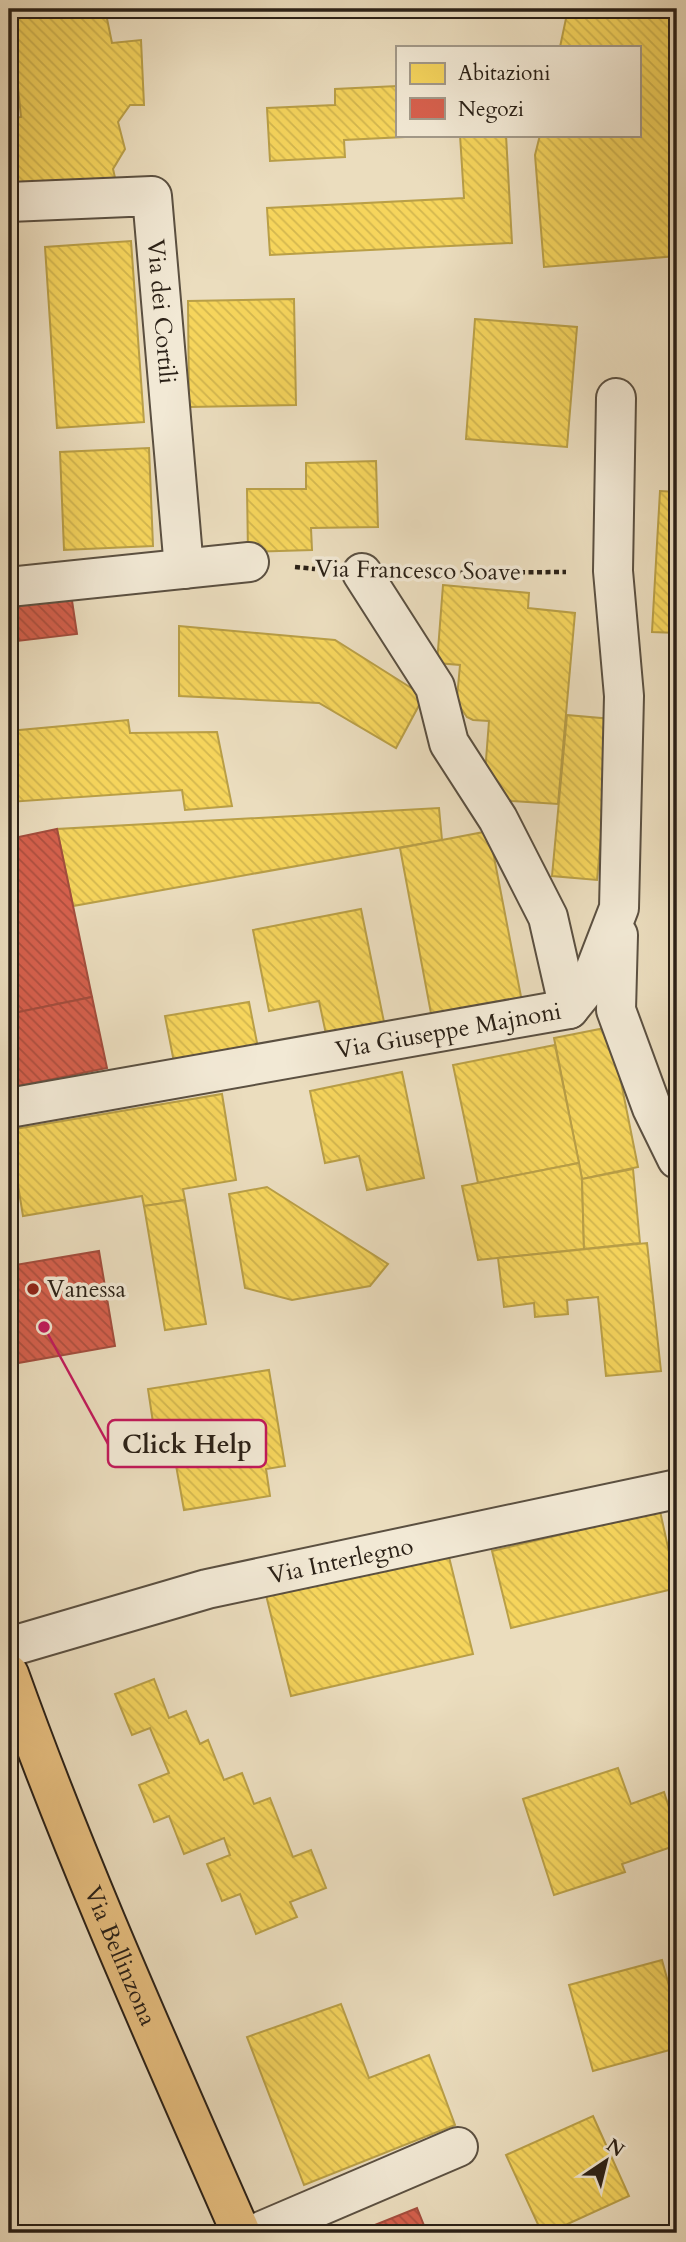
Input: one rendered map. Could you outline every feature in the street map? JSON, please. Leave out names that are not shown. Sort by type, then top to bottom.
[{"type":"main road","name":"Via Bellinzona","points":[[9,1674],[43,1770],[117,1950],[241,2233]]},
{"type":"street","name":"Via dei Cortili","points":[[9,202],[152,196],[184,569]]},
{"type":"street","points":[[613,571],[616,398]]},
{"type":"street","points":[[9,587],[249,562]]},
{"type":"street","name":"Via Giuseppe Majnoni","points":[[9,1108],[569,1009],[590,983],[619,908],[624,696],[613,571]]},
{"type":"street","points":[[362,573],[435,687],[449,743],[498,819],[548,917],[569,1009]]},
{"type":"street","points":[[619,908],[616,1010],[652,1108],[677,1159]]},
{"type":"street","name":"Via Interlegno","points":[[9,1647],[207,1589],[677,1489]]},
{"type":"street","points":[[257,2233],[458,2147]]},
{"type":"path","name":"Via Francesco Soave","points":[[249,562],[362,573],[613,571]]},
{"type":"building: Abitazioni","points":[[10,9],[105,9],[112,43],[141,40],[144,105],[130,105],[118,122],[125,149],[113,169],[116,182],[9,189],[9,119],[21,117]]},
{"type":"building: Abitazioni","points":[[568,9],[677,9],[677,129],[669,149],[677,220],[677,256],[544,267],[535,155],[540,136],[640,136],[640,46],[560,46]]},
{"type":"building: Abitazioni","points":[[396,86],[396,136],[426,136],[344,140],[345,157],[270,161],[267,108],[335,105],[335,89]]},
{"type":"building: Abitazioni","points":[[460,136],[506,136],[512,243],[270,255],[267,208],[464,198]]},
{"type":"building: Abitazioni","points":[[131,241],[144,422],[57,428],[45,247]]},
{"type":"building: Abitazioni","points":[[294,299],[296,405],[189,407],[188,301]]},
{"type":"building: Abitazioni","points":[[475,319],[577,327],[567,447],[466,439]]},
{"type":"building: Abitazioni","points":[[149,448],[153,546],[64,550],[60,452]]},
{"type":"building: Abitazioni","points":[[376,461],[378,527],[311,528],[312,550],[248,552],[247,489],[306,489],[306,463]]},
{"type":"building: Abitazioni","points":[[660,491],[677,492],[677,633],[652,632]]},
{"type":"building: Abitazioni","points":[[443,585],[529,593],[528,608],[575,613],[558,804],[502,798],[485,773],[489,721],[467,717],[458,704],[460,665],[437,663]]},
{"type":"building: Abitazioni","points":[[179,626],[335,640],[424,696],[396,748],[319,703],[179,696]]},
{"type":"building: Abitazioni","points":[[567,715],[612,719],[597,880],[552,876]]},
{"type":"building: Abitazioni","points":[[128,720],[130,733],[217,732],[232,806],[185,810],[182,790],[9,802],[9,731]]},
{"type":"building: Abitazioni","points":[[439,808],[442,840],[73,906],[57,829]]},
{"type":"building: Abitazioni","points":[[489,831],[523,1007],[433,1024],[400,848]]},
{"type":"building: Abitazioni","points":[[361,909],[385,1027],[327,1039],[319,1001],[269,1011],[253,930]]},
{"type":"building: Abitazioni","points":[[249,1002],[258,1048],[174,1062],[165,1016]]},
{"type":"building: Abitazioni","points":[[610,1027],[638,1167],[582,1179],[554,1038]]},
{"type":"building: Abitazioni","points":[[555,1045],[579,1163],[478,1183],[453,1065]]},
{"type":"building: Abitazioni","points":[[402,1072],[424,1178],[367,1190],[359,1156],[325,1163],[310,1091]]},
{"type":"building: Abitazioni","points":[[222,1094],[236,1180],[183,1189],[185,1200],[144,1206],[142,1196],[23,1216],[9,1130]]},
{"type":"building: Abitazioni","points":[[579,1163],[584,1249],[478,1260],[462,1186]]},
{"type":"building: Abitazioni","points":[[633,1169],[640,1243],[584,1249],[582,1179]]},
{"type":"building: Abitazioni","points":[[267,1187],[388,1264],[370,1286],[292,1300],[245,1288],[229,1194]]},
{"type":"building: Abitazioni","points":[[185,1200],[206,1324],[165,1330],[144,1206]]},
{"type":"building: Abitazioni","points":[[647,1243],[661,1371],[606,1376],[598,1297],[567,1300],[568,1314],[535,1317],[534,1303],[504,1307],[498,1258]]},
{"type":"building: Abitazioni","points":[[269,1370],[285,1466],[266,1469],[270,1496],[184,1510],[174,1454],[158,1456],[148,1389]]},
{"type":"building: Abitazioni","points":[[660,1511],[677,1588],[511,1628],[492,1551]]},
{"type":"building: Abitazioni","points":[[448,1553],[473,1654],[291,1696],[266,1595]]},
{"type":"building: Abitazioni","points":[[154,1679],[169,1718],[186,1711],[200,1744],[208,1740],[224,1780],[242,1773],[254,1804],[270,1798],[293,1857],[311,1850],[326,1888],[290,1902],[297,1917],[256,1934],[240,1894],[222,1901],[207,1864],[230,1855],[224,1838],[184,1854],[169,1816],[154,1822],[139,1785],[169,1773],[150,1728],[132,1735],[115,1694]]},
{"type":"building: Abitazioni","points":[[618,1768],[631,1804],[664,1792],[677,1832],[677,1845],[622,1864],[625,1872],[554,1895],[523,1799]]},
{"type":"building: Abitazioni","points":[[662,1960],[677,2015],[677,2048],[593,2071],[569,1985]]},
{"type":"building: Abitazioni","points":[[341,2004],[369,2078],[429,2055],[455,2125],[304,2185],[247,2037]]},
{"type":"building: Abitazioni","points":[[593,2116],[629,2196],[548,2233],[542,2233],[506,2155]]},
{"type":"building: Negozi","points":[[71,594],[77,634],[9,642],[9,599]]},
{"type":"building: Negozi","points":[[57,829],[92,997],[9,1014],[9,839]]},
{"type":"building: Negozi","points":[[92,997],[107,1068],[9,1088],[9,1014]]},
{"type":"building: Negozi","points":[[99,1251],[115,1346],[18,1363],[9,1310],[9,1266]]},
{"type":"building: Negozi","points":[[417,2208],[427,2233],[355,2233]]},
{"type":"place","name":"Vanessa","points":[[33,1289]]},
{"type":"place","name":"Click Help","points":[[44,1327]]}]
